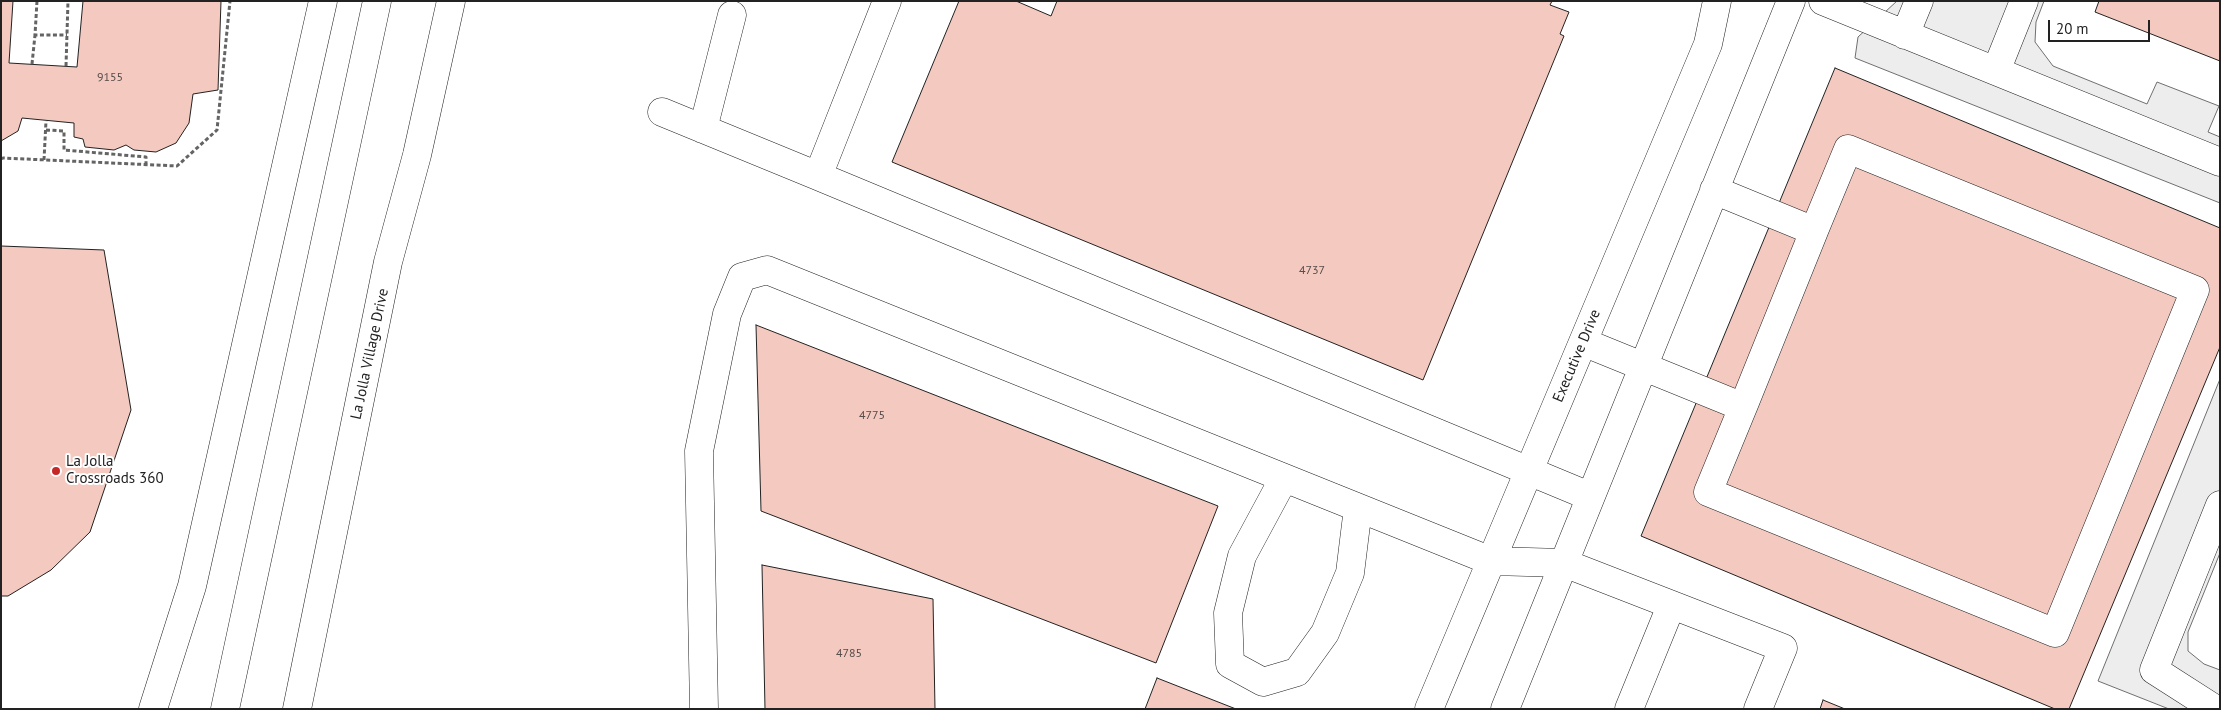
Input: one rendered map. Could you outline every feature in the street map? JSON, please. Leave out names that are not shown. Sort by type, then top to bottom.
[{"type":"main road","points":[[154,709],[192,586],[324,1]]},
{"type":"main road","points":[[225,709],[377,1]]},
{"type":"main road","name":"La Jolla Village Drive","points":[[297,709],[388,262],[417,155],[451,1]]},
{"type":"main road","points":[[818,176],[887,1]]},
{"type":"main road","name":"Executive Drive","points":[[1429,709],[1708,44],[1717,1]]},
{"type":"main road","points":[[1505,709],[1791,1]]},
{"type":"main road","points":[[1823,1],[2220,162]]},
{"type":"main road","points":[[1905,35],[1919,1]]},
{"type":"main road","points":[[1996,71],[2024,1]]},
{"type":"main road","points":[[703,129],[732,15]]},
{"type":"main road","points":[[662,112],[1528,472],[1590,496]]},
{"type":"main road","points":[[1848,148],[2195,290],[2055,633],[1708,492],[1743,408],[1848,148]]},
{"type":"main road","points":[[1714,190],[1814,232]]},
{"type":"main road","points":[[704,709],[699,452],[727,314],[742,276],[767,270],[1491,561],[1564,563],[1783,648],[1758,709]]},
{"type":"main road","points":[[1583,342],[1743,408]]},
{"type":"main road","points":[[1284,478],[1242,556],[1228,614],[1230,664],[1263,682],[1297,672],[1326,633],[1350,573],[1358,508]]},
{"type":"main road","points":[[2215,709],[2154,670],[2220,505]]},
{"type":"main road","points":[[1630,709],[1671,606]]},
{"type":"path","points":[[32,64],[37,1]]},
{"type":"path","points":[[66,66],[68,1]]},
{"type":"path","points":[[1,159],[177,166],[217,130],[230,1]]},
{"type":"path","points":[[34,35],[67,35]]},
{"type":"path","points":[[44,160],[46,121]]},
{"type":"path","points":[[46,130],[64,131],[64,150],[146,157],[146,165]]},
{"type":"shaded area","points":[[1897,1],[2044,1],[2036,22],[2035,42],[2053,66],[2147,104],[2157,82],[2219,106],[2208,132],[2220,137],[2220,203],[1855,58],[1858,37]]},
{"type":"shaded area","points":[[2220,379],[2220,553],[2188,632],[2188,651],[2204,664],[2220,670],[2220,709],[2169,709],[2098,681]]},
{"type":"building","points":[[1,1],[13,1],[9,63],[77,67],[83,1],[221,1],[218,90],[193,94],[189,123],[176,143],[156,152],[134,150],[126,145],[114,150],[85,147],[83,139],[74,137],[74,123],[22,118],[18,131],[1,141]]},
{"type":"building","points":[[959,1],[1016,1],[1051,16],[1057,1],[1552,1],[1550,5],[1569,12],[1560,34],[1564,36],[1423,380],[892,162]]},
{"type":"building","points":[[2099,1],[2220,1],[2220,61],[2095,12]]},
{"type":"building","points":[[1835,68],[2220,228],[2220,347],[2069,709],[2055,709],[1641,536]]},
{"type":"building","name":"La Jolla Crossroads 360","points":[[1,246],[104,250],[131,410],[90,532],[51,570],[8,596],[1,596]]},
{"type":"building","points":[[756,325],[1218,506],[1156,663],[761,511]]},
{"type":"building","points":[[762,565],[933,599],[935,709],[765,709]]},
{"type":"building","points":[[1157,678],[1236,709],[1145,709]]},
{"type":"building","points":[[1823,700],[1845,709],[1820,709]]},
{"type":"place","name":"La Jolla Crossroads 360","points":[[56,471]]}]
